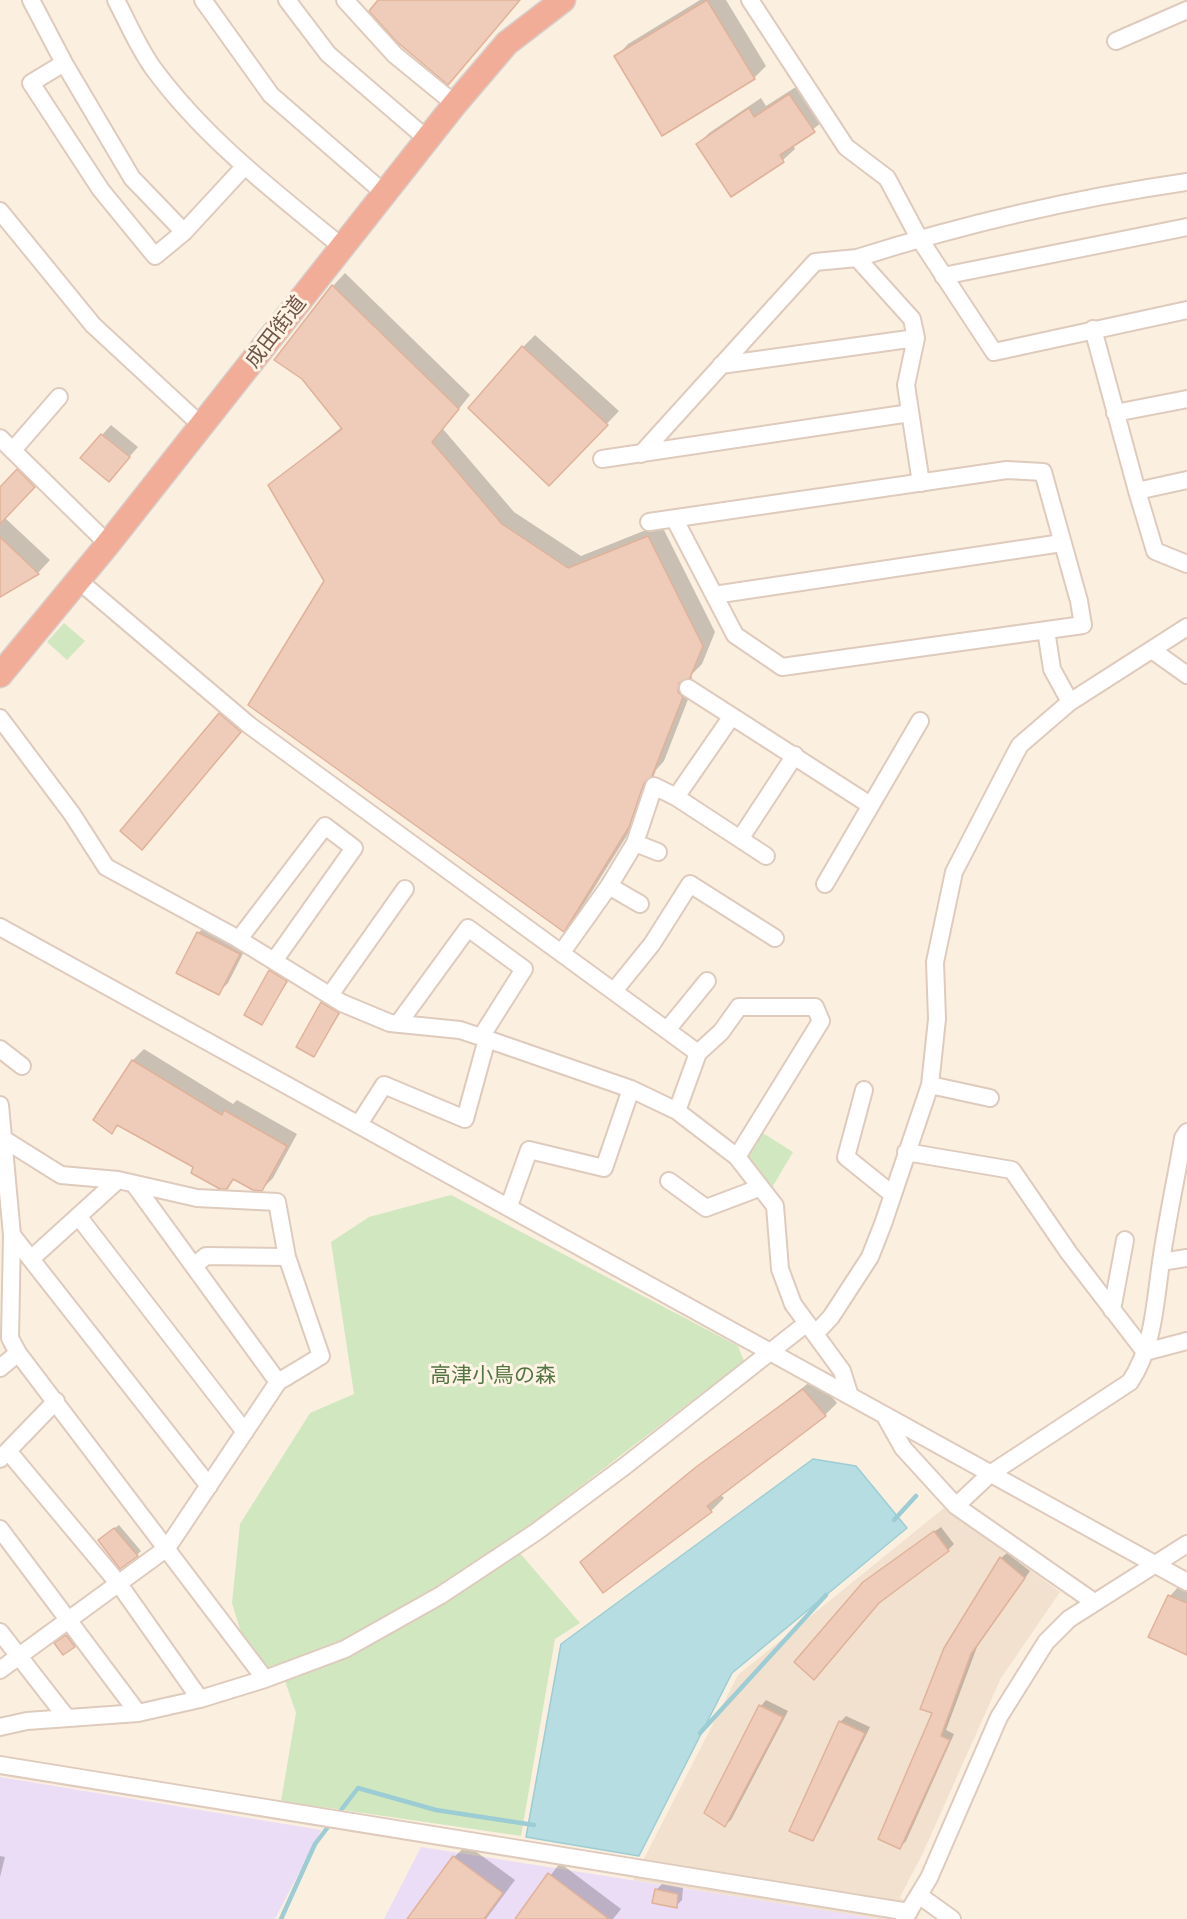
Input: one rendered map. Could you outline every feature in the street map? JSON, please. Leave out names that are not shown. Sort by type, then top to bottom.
[{"type":"highway","name":"成田街道","points":[[0,675],[108,544],[455,104],[507,43],[563,0]]},
{"type":"street","points":[[31,0],[64,63],[132,178],[184,232]]},
{"type":"street","points":[[116,0],[153,67],[174,94],[244,167],[342,247]]},
{"type":"street","points":[[203,0],[271,95],[384,193]]},
{"type":"street","points":[[287,0],[327,54],[427,139]]},
{"type":"street","points":[[345,0],[394,55],[455,104]]},
{"type":"street","points":[[750,0],[846,147],[887,178],[919,238],[994,352],[1187,310]]},
{"type":"street","points":[[1116,41],[1187,10]]},
{"type":"street","points":[[64,63],[31,83],[101,190],[155,256],[184,232],[244,167]]},
{"type":"street","points":[[641,454],[815,262],[857,258],[919,238],[1109,193],[1187,182]]},
{"type":"street","points":[[0,211],[93,325],[202,426]]},
{"type":"street","points":[[943,276],[1187,227]]},
{"type":"street","points":[[857,258],[912,320],[916,338],[906,385],[921,483]]},
{"type":"street","points":[[1093,329],[1155,551],[1187,564]]},
{"type":"street","points":[[721,365],[916,338]]},
{"type":"street","points":[[13,450],[59,397]]},
{"type":"street","points":[[1115,413],[1187,399]]},
{"type":"street","points":[[602,459],[910,413]]},
{"type":"street","points":[[0,438],[108,544]]},
{"type":"street","points":[[649,522],[1007,470],[1043,472],[1079,601],[1083,625],[782,667],[735,635],[675,520]]},
{"type":"street","points":[[1137,491],[1187,480]]},
{"type":"street","points":[[714,595],[1062,543]]},
{"type":"street","points":[[78,580],[249,725],[698,1053]]},
{"type":"street","points":[[0,1727],[27,1721],[138,1713],[200,1699],[266,1679],[345,1649],[441,1595],[545,1525],[771,1352],[831,1317],[870,1257],[930,1085],[937,1019],[935,962],[954,872],[1020,745],[1070,702],[1187,627]]},
{"type":"street","points":[[1046,630],[1052,669],[1070,702]]},
{"type":"street","points":[[1152,650],[1187,675]]},
{"type":"street","points":[[688,688],[870,805]]},
{"type":"street","points":[[676,797],[732,716]]},
{"type":"street","points":[[0,718],[72,814],[106,867],[239,939],[330,995],[390,1023],[460,1030],[631,1089],[677,1111],[737,1157],[775,1206],[780,1269],[793,1305],[842,1371],[850,1396]]},
{"type":"street","points":[[825,884],[920,721]]},
{"type":"street","points":[[740,839],[795,755]]},
{"type":"street","points":[[562,952],[609,886],[636,843],[654,786],[676,797],[766,856]]},
{"type":"street","points":[[239,939],[325,826],[354,848],[274,961]]},
{"type":"street","points":[[636,843],[658,852]]},
{"type":"street","points":[[614,991],[652,944],[690,884],[775,938]]},
{"type":"street","points":[[609,886],[640,904]]},
{"type":"street","points":[[330,995],[405,889]]},
{"type":"street","points":[[0,927],[1187,1582]]},
{"type":"street","points":[[359,1124],[384,1085],[465,1119],[484,1038],[524,969],[468,928],[398,1024]]},
{"type":"street","points":[[667,1030],[707,981]]},
{"type":"street","points":[[677,1111],[698,1053],[721,1032],[739,1007],[815,1007],[821,1021],[737,1157]]},
{"type":"street","points":[[0,1049],[22,1066]]},
{"type":"street","points":[[930,1085],[990,1098]]},
{"type":"street","points":[[509,1206],[529,1150],[604,1168],[631,1089]]},
{"type":"street","points":[[864,1090],[846,1157],[892,1194]]},
{"type":"street","points":[[0,1105],[12,1235],[5,1276],[10,1338],[18,1353],[266,1679]]},
{"type":"street","points":[[956,1506],[990,1474],[1130,1382],[1140,1368],[1157,1307],[1161,1262],[1180,1197],[1186,1136]]},
{"type":"street","points":[[0,1670],[167,1548],[278,1382],[321,1356],[287,1257],[278,1202],[197,1198],[126,1182],[61,1174],[3,1138]]},
{"type":"street","points":[[906,1152],[1012,1170],[1069,1254],[1145,1352]]},
{"type":"street","points":[[669,1181],[706,1208],[759,1188]]},
{"type":"street","points":[[31,1259],[78,1216],[126,1182]]},
{"type":"street","points":[[126,1182],[194,1266],[278,1382]]},
{"type":"street","points":[[78,1216],[245,1432]]},
{"type":"street","points":[[12,1235],[209,1486]]},
{"type":"street","points":[[1112,1310],[1125,1240]]},
{"type":"street","points":[[194,1266],[206,1256],[287,1257]]},
{"type":"street","points":[[1161,1262],[1187,1258]]},
{"type":"street","points":[[1145,1352],[1187,1341]]},
{"type":"street","points":[[0,1368],[18,1353]]},
{"type":"street","points":[[56,1401],[4,1455],[119,1584],[200,1699]]},
{"type":"street","points":[[885,1416],[903,1448],[956,1506],[1094,1602]]},
{"type":"street","points":[[0,1529],[138,1713]]},
{"type":"street","points":[[0,1765],[906,1915],[920,1896],[999,1717],[1056,1630],[1094,1602],[1187,1544]]},
{"type":"street","points":[[0,1632],[67,1718]]},
{"type":"street","points":[[920,1896],[952,1919]]},
{"type":"shaded area","points":[[944,1508],[1060,1592],[1001,1678],[922,1855],[900,1897],[921,1913],[916,1919],[879,1919],[633,1880],[738,1675]]},
{"type":"shaded area","points":[[0,1777],[321,1830],[275,1919],[0,1919]]},
{"type":"shaded area","points":[[421,1847],[879,1919],[384,1919]]},
{"type":"green space","points":[[64,623],[85,641],[67,660],[47,642]]},
{"type":"green space","points":[[758,1130],[793,1152],[770,1191],[740,1157]]},
{"type":"green space","name":"高津小鳥の森","points":[[451,1195],[738,1346],[744,1361],[470,1571],[336,1646],[268,1670],[242,1636],[232,1603],[240,1524],[310,1413],[354,1394],[331,1242],[369,1217]]},
{"type":"green space","points":[[519,1552],[580,1623],[555,1639],[521,1836],[281,1801],[296,1713],[285,1681],[347,1657]]},
{"type":"water","points":[[813,1459],[856,1466],[907,1528],[732,1673],[639,1856],[526,1837],[561,1644]]},
{"type":"building","points":[[378,0],[520,0],[448,85],[396,41],[369,11]]},
{"type":"building","points":[[707,0],[755,79],[662,136],[614,56]]},
{"type":"building","points":[[789,94],[815,132],[780,155],[784,162],[731,197],[696,144],[749,108],[754,117]]},
{"type":"building","points":[[332,285],[459,409],[432,442],[502,524],[568,568],[648,536],[703,646],[690,678],[679,683],[678,692],[683,697],[652,776],[644,783],[629,827],[564,932],[248,705],[324,581],[268,485],[342,429],[302,379],[274,360]]},
{"type":"building","points":[[522,346],[608,425],[549,486],[468,408]]},
{"type":"building","points":[[101,434],[130,457],[109,482],[80,458]]},
{"type":"building","points":[[17,469],[35,487],[0,524],[0,487]]},
{"type":"building","points":[[0,537],[39,574],[0,597]]},
{"type":"building","points":[[219,713],[241,732],[142,850],[120,831]]},
{"type":"building","points":[[197,932],[240,954],[219,995],[176,973]]},
{"type":"building","points":[[269,970],[287,981],[262,1025],[244,1015]]},
{"type":"building","points":[[321,1002],[339,1013],[314,1057],[296,1047]]},
{"type":"building","points":[[132,1060],[222,1115],[224,1110],[287,1146],[262,1191],[253,1190],[233,1179],[227,1189],[220,1189],[191,1173],[193,1167],[117,1125],[112,1134],[93,1120]]},
{"type":"building","points":[[803,1389],[826,1416],[707,1506],[712,1512],[603,1593],[580,1562],[696,1467]]},
{"type":"building","points":[[114,1528],[138,1556],[120,1569],[98,1540]]},
{"type":"building","points":[[934,1531],[949,1551],[879,1603],[814,1680],[794,1662],[863,1582]]},
{"type":"building","points":[[1000,1557],[1025,1578],[971,1654],[941,1736],[950,1740],[900,1849],[878,1839],[932,1713],[920,1709],[944,1648]]},
{"type":"building","points":[[1168,1595],[1187,1603],[1187,1655],[1148,1637]]},
{"type":"building","points":[[66,1635],[75,1647],[63,1655],[54,1643]]},
{"type":"building","points":[[759,1705],[783,1717],[725,1827],[704,1813]]},
{"type":"building","points":[[839,1721],[865,1733],[813,1841],[789,1831]]},
{"type":"building","points":[[453,1856],[503,1893],[484,1919],[407,1919]]},
{"type":"building","points":[[548,1873],[609,1919],[515,1919]]},
{"type":"building","points":[[655,1889],[678,1894],[677,1908],[652,1903]]},
{"type":"waterway","points":[[894,1520],[916,1496]]},
{"type":"waterway","points":[[700,1733],[826,1595]]},
{"type":"waterway","points":[[338,1814],[358,1788],[436,1810],[534,1825]]},
{"type":"waterway","points":[[281,1919],[315,1844],[331,1823]]}]
